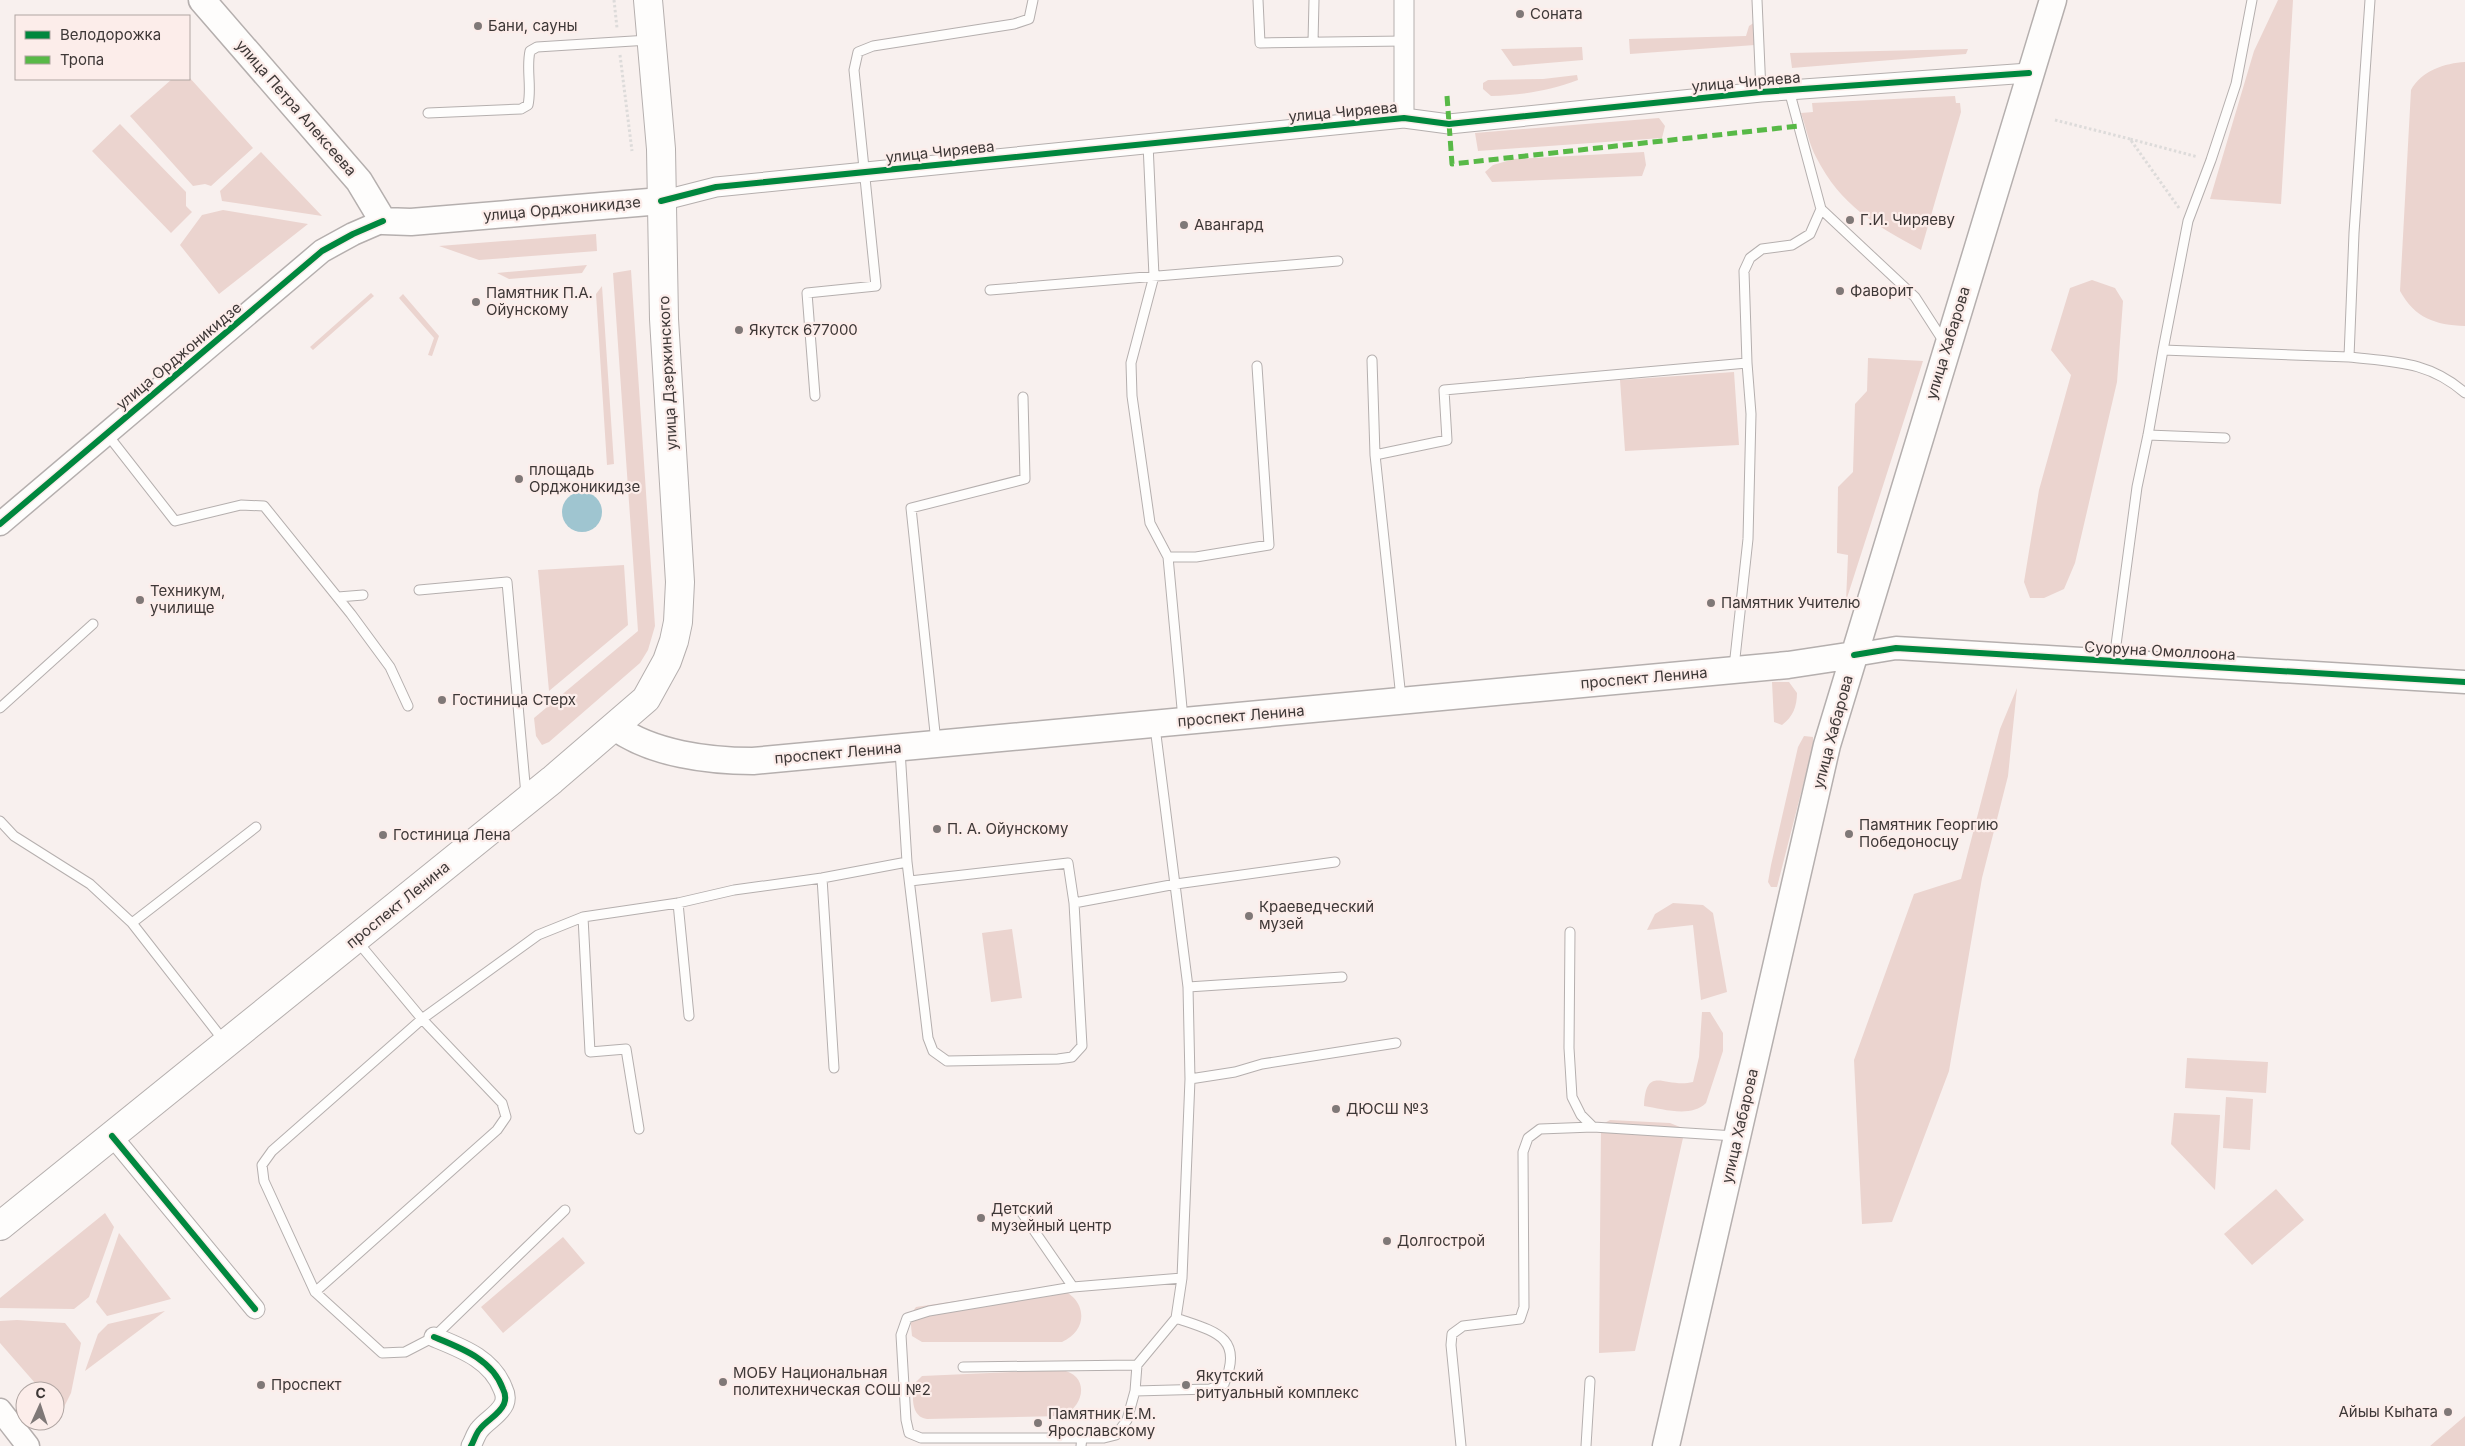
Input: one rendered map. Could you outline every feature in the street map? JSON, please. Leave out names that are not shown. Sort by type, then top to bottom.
[{"type":"main road","name":"улица Петра Алексеева","points":[[202,0],[359,181],[384,221]]},
{"type":"main road","name":"улица Дзержинского","points":[[615,727],[646,699],[658,681],[674,641],[680,602],[664,319],[661,149],[648,0]]},
{"type":"main road","name":"улица Хабарова","points":[[1666,1446],[1827,745],[2052,0]]},
{"type":"main road","name":"улица Орджоникидзе","points":[[384,221],[411,222],[661,201]]},
{"type":"main road","name":"проспект Ленина","points":[[0,1226],[615,727],[625,734],[653,746],[681,753],[740,761],[1788,665],[1854,655]]},
{"type":"street","points":[[1404,0],[1404,118]]},
{"type":"street","name":"улица Чиряева","points":[[661,201],[716,187],[1404,118],[1449,124],[1761,92],[2030,73]]},
{"type":"street","name":"улица Орджоникидзе","points":[[0,524],[322,251],[353,234],[384,221]]},
{"type":"street","name":"Суоруна Омоллоона","points":[[1854,655],[1896,648],[2465,682]]},
{"type":"street","points":[[112,1136],[255,1309]]},
{"type":"street","points":[[434,1337],[465,1350],[486,1363],[500,1380],[505,1393],[505,1403],[480,1429],[471,1446]]},
{"type":"street","points":[[0,1410],[28,1446]]},
{"type":"lane","points":[[815,396],[807,293],[876,286],[866,172],[854,70],[858,52],[873,46],[1014,24],[1029,19],[1033,0]]},
{"type":"lane","points":[[1258,0],[1260,43],[1404,41]]},
{"type":"lane","points":[[1313,42],[1314,0]]},
{"type":"lane","points":[[1757,0],[1761,92]]},
{"type":"lane","points":[[2114,661],[2137,487],[2188,221],[2211,160],[2236,84],[2252,0]]},
{"type":"lane","points":[[2349,357],[2354,233],[2370,0]]},
{"type":"lane","points":[[428,113],[521,108],[528,105],[530,98],[530,51],[536,47],[652,40]]},
{"type":"lane","points":[[1788,90],[1821,209],[1915,297],[1947,347]]},
{"type":"lane","points":[[1148,144],[1154,276],[1132,363],[1132,396],[1150,523],[1168,557],[1184,721]]},
{"type":"lane","points":[[1734,670],[1748,539],[1751,414],[1747,363],[1744,271],[1750,258],[1762,249],[1792,245],[1810,234],[1821,209]]},
{"type":"lane","points":[[990,290],[1338,261]]},
{"type":"lane","points":[[2162,350],[2349,357],[2404,363],[2430,369],[2465,393]]},
{"type":"lane","points":[[1372,360],[1375,455],[1401,701]]},
{"type":"lane","points":[[1375,455],[1447,440],[1444,390],[1747,363]]},
{"type":"lane","points":[[1168,557],[1196,557],[1269,545],[1257,366]]},
{"type":"lane","points":[[936,744],[911,508],[1025,479],[1023,397]]},
{"type":"lane","points":[[107,433],[175,521],[241,505],[264,506],[338,597],[390,667],[408,706]]},
{"type":"lane","points":[[2148,435],[2225,438]]},
{"type":"lane","points":[[419,590],[507,582],[526,800]]},
{"type":"lane","points":[[338,597],[363,595]]},
{"type":"lane","points":[[0,708],[93,624]]},
{"type":"lane","points":[[1155,724],[1188,988],[1190,1079],[1182,1278],[1176,1318],[1137,1365],[1135,1391],[1127,1420],[1116,1435],[1081,1442],[922,1438],[909,1433],[906,1420],[901,1335],[907,1318],[929,1312],[1073,1287],[1182,1278]]},
{"type":"lane","points":[[900,747],[906,862],[910,881],[928,1038],[933,1051],[947,1061],[1058,1059],[1072,1057],[1082,1046],[1074,903],[1068,863],[910,881]]},
{"type":"lane","points":[[0,821],[14,836],[90,884],[132,923],[226,1044]]},
{"type":"lane","points":[[132,923],[256,827]]},
{"type":"lane","points":[[565,1210],[434,1337],[405,1352],[382,1353],[315,1292],[264,1181],[262,1165],[272,1152],[422,1019],[538,935],[583,917],[678,903],[734,890],[822,878],[906,862]]},
{"type":"lane","points":[[1074,903],[1176,884],[1335,862]]},
{"type":"lane","points":[[822,878],[834,1068]]},
{"type":"lane","points":[[678,903],[689,1016]]},
{"type":"lane","points":[[583,917],[590,1052],[626,1049],[640,1129]]},
{"type":"lane","points":[[1570,932],[1572,1097],[1581,1115],[1593,1127]]},
{"type":"lane","points":[[315,1292],[497,1130],[506,1117],[502,1103],[422,1019],[355,939]]},
{"type":"lane","points":[[1188,988],[1342,977]]},
{"type":"lane","points":[[1190,1079],[1236,1072],[1262,1064],[1396,1043]]},
{"type":"lane","points":[[1461,1446],[1451,1345],[1452,1334],[1463,1326],[1520,1319],[1524,1307],[1523,1152],[1528,1138],[1540,1129],[1593,1127],[1738,1136]]},
{"type":"lane","points":[[1022,1213],[1073,1287]]},
{"type":"lane","points":[[1135,1391],[1210,1389],[1224,1384],[1231,1368],[1230,1348],[1218,1333],[1176,1318]]},
{"type":"lane","points":[[963,1367],[1137,1365]]},
{"type":"lane","points":[[1586,1446],[1590,1381]]},
{"type":"path","points":[[614,0],[632,151]]},
{"type":"path","points":[[2055,120],[2211,160]]},
{"type":"path","points":[[2130,139],[2188,221]]},
{"type":"shaded area","points":[[2278,0],[2293,0],[2281,204],[2210,199],[2254,51]]},
{"type":"shaded area","points":[[1755,22],[1755,45],[1630,54],[1629,39],[1746,36],[1749,26]]},
{"type":"shaded area","points":[[1582,47],[1583,60],[1513,66],[1501,49]]},
{"type":"shaded area","points":[[1968,49],[1966,54],[1792,68],[1790,53]]},
{"type":"shaded area","points":[[2465,62],[2465,326],[2435,322],[2419,314],[2412,308],[2400,291],[2411,90],[2415,83],[2434,69]]},
{"type":"shaded area","points":[[1577,75],[1578,80],[1556,87],[1513,95],[1491,96],[1483,89],[1483,83],[1488,80],[1543,79]]},
{"type":"shaded area","points":[[190,78],[253,148],[211,186],[205,184],[193,186],[130,116],[171,80],[190,80]]},
{"type":"shaded area","points":[[1955,96],[1956,103],[1960,103],[1961,112],[1921,250],[1874,223],[1836,189],[1814,152],[1801,113],[1813,112],[1812,103]]},
{"type":"shaded area","points":[[1659,118],[1665,126],[1662,138],[1478,151],[1475,133]]},
{"type":"shaded area","points":[[120,124],[186,192],[186,206],[192,212],[171,233],[92,151]]},
{"type":"shaded area","points":[[261,152],[322,216],[222,201],[220,191]]},
{"type":"shaded area","points":[[1644,152],[1646,165],[1642,176],[1492,182],[1485,172],[1493,165],[1514,159]]},
{"type":"shaded area","points":[[223,210],[308,224],[219,294],[180,245],[202,215]]},
{"type":"shaded area","points":[[596,234],[597,251],[479,260],[439,246]]},
{"type":"shaded area","points":[[587,265],[582,273],[509,279],[497,273]]},
{"type":"shaded area","points":[[631,270],[655,626],[648,650],[640,663],[549,742],[542,745],[536,736],[534,718],[638,631],[613,273]]},
{"type":"shaded area","points":[[2092,280],[2115,288],[2123,301],[2117,382],[2075,563],[2064,589],[2044,598],[2030,598],[2024,582],[2039,490],[2071,375],[2051,350],[2070,288]]},
{"type":"shaded area","points":[[602,286],[614,464],[607,465],[596,294]]},
{"type":"shaded area","points":[[371,293],[374,296],[313,350],[310,347]]},
{"type":"shaded area","points":[[403,294],[439,336],[432,356],[428,355],[434,338],[399,298]]},
{"type":"shaded area","points":[[1868,358],[1923,361],[1846,601],[1848,555],[1837,553],[1838,487],[1853,472],[1855,404],[1867,391]]},
{"type":"shaded area","points":[[1734,372],[1739,445],[1625,451],[1620,380]]},
{"type":"shaded area","points":[[624,565],[628,625],[549,691],[538,570]]},
{"type":"shaded area","points":[[1772,682],[1789,682],[1797,693],[1794,711],[1782,725],[1774,722]]},
{"type":"shaded area","points":[[2017,688],[2008,776],[1982,878],[1949,1071],[1892,1222],[1862,1224],[1854,1060],[1914,894],[1961,879],[2000,729]]},
{"type":"shaded area","points":[[1804,736],[1813,737],[1813,746],[1777,887],[1771,887],[1768,882],[1771,865],[1798,747]]},
{"type":"shaded area","points":[[1673,903],[1703,905],[1713,913],[1727,992],[1701,1000],[1693,925],[1647,930],[1655,914]]},
{"type":"shaded area","points":[[1012,929],[1022,998],[991,1002],[982,933]]},
{"type":"shaded area","points":[[1702,1012],[1710,1012],[1723,1033],[1723,1051],[1706,1103],[1700,1108],[1685,1111],[1644,1106],[1646,1093],[1653,1081],[1693,1082],[1699,1057]]},
{"type":"shaded area","points":[[2187,1058],[2268,1062],[2266,1093],[2185,1088]]},
{"type":"shaded area","points":[[2226,1097],[2253,1099],[2250,1150],[2223,1148]]},
{"type":"shaded area","points":[[2174,1113],[2220,1115],[2215,1190],[2171,1144]]},
{"type":"shaded area","points":[[1610,1120],[1670,1123],[1685,1129],[1635,1351],[1599,1353],[1601,1125]]},
{"type":"shaded area","points":[[2276,1189],[2304,1220],[2252,1265],[2224,1234]]},
{"type":"shaded area","points":[[105,1213],[114,1227],[89,1297],[74,1309],[0,1308],[0,1298]]},
{"type":"shaded area","points":[[119,1233],[171,1299],[107,1316],[96,1302]]},
{"type":"shaded area","points":[[563,1237],[585,1263],[503,1333],[481,1307]]},
{"type":"shaded area","points":[[1050,1287],[1071,1295],[1081,1311],[1081,1320],[1078,1328],[1072,1336],[1062,1342],[922,1342],[912,1336],[910,1315],[916,1307]]},
{"type":"shaded area","points":[[165,1311],[85,1371],[98,1334],[108,1324]]},
{"type":"shaded area","points":[[17,1320],[65,1323],[81,1343],[71,1393],[65,1405],[65,1381],[33,1381],[0,1343],[0,1321]]},
{"type":"shaded area","points":[[1061,1370],[1076,1377],[1080,1383],[1081,1390],[1080,1398],[1076,1405],[1063,1416],[927,1419],[918,1415],[915,1410],[914,1384],[922,1376]]},
{"type":"shaded area","points":[[2465,1416],[2465,1446],[2430,1446]]},
{"type":"water","points":[[582,492],[596,498],[602,512],[596,526],[582,532],[568,526],[562,512],[568,498]]},
{"type":"marked path","points":[[1447,96],[1452,164],[1799,126]]},
{"type":"cycle path","points":[[661,201],[716,187],[1404,118],[1449,124],[1761,92],[2029,73]]},
{"type":"cycle path","points":[[0,524],[322,251],[353,234],[383,221]]},
{"type":"cycle path","points":[[1854,655],[1896,648],[2465,682]]},
{"type":"cycle path","points":[[112,1136],[255,1309]]},
{"type":"cycle path","points":[[434,1337],[465,1350],[483,1362],[498,1379],[504,1391],[505,1400],[502,1408],[483,1426],[471,1446]]},
{"type":"place","name":"Соната","points":[[1520,14]]},
{"type":"place","name":"Бани, сауны","points":[[478,26]]},
{"type":"place","name":"Г.И. Чиряеву","points":[[1850,220]]},
{"type":"place","name":"Авангард","points":[[1184,225]]},
{"type":"place","name":"Фаворит","points":[[1840,291]]},
{"type":"place","name":"Памятник П.А. Ойунскому","points":[[476,302]]},
{"type":"place","name":"Якутск 677000","points":[[739,330]]},
{"type":"place","name":"площадь Орджоникидзе","points":[[519,479]]},
{"type":"place","name":"Техникум, училище","points":[[140,600]]},
{"type":"place","name":"Памятник Учителю","points":[[1711,603]]},
{"type":"place","name":"Гостиница Стерх","points":[[442,700]]},
{"type":"place","name":"П. А. Ойунскому","points":[[937,829]]},
{"type":"place","name":"Памятник Георгию Победоносцу","points":[[1849,834]]},
{"type":"place","name":"Гостиница Лена","points":[[383,835]]},
{"type":"place","name":"Краеведческий музей","points":[[1249,916]]},
{"type":"place","name":"ДЮСШ №3","points":[[1336,1109]]},
{"type":"place","name":"Детский музейный центр","points":[[981,1218]]},
{"type":"place","name":"Долгострой","points":[[1387,1241]]},
{"type":"place","name":"МОБУ Национальная политехническая СОШ №2","points":[[723,1382]]},
{"type":"place","name":"Проспект","points":[[261,1385]]},
{"type":"place","name":"Якутский ритуальный комплекс","points":[[1186,1385]]},
{"type":"place","name":"Айыы Кыhата","points":[[2448,1412]]},
{"type":"place","name":"Памятник Е.М. Ярославскому","points":[[1038,1423]]}]
